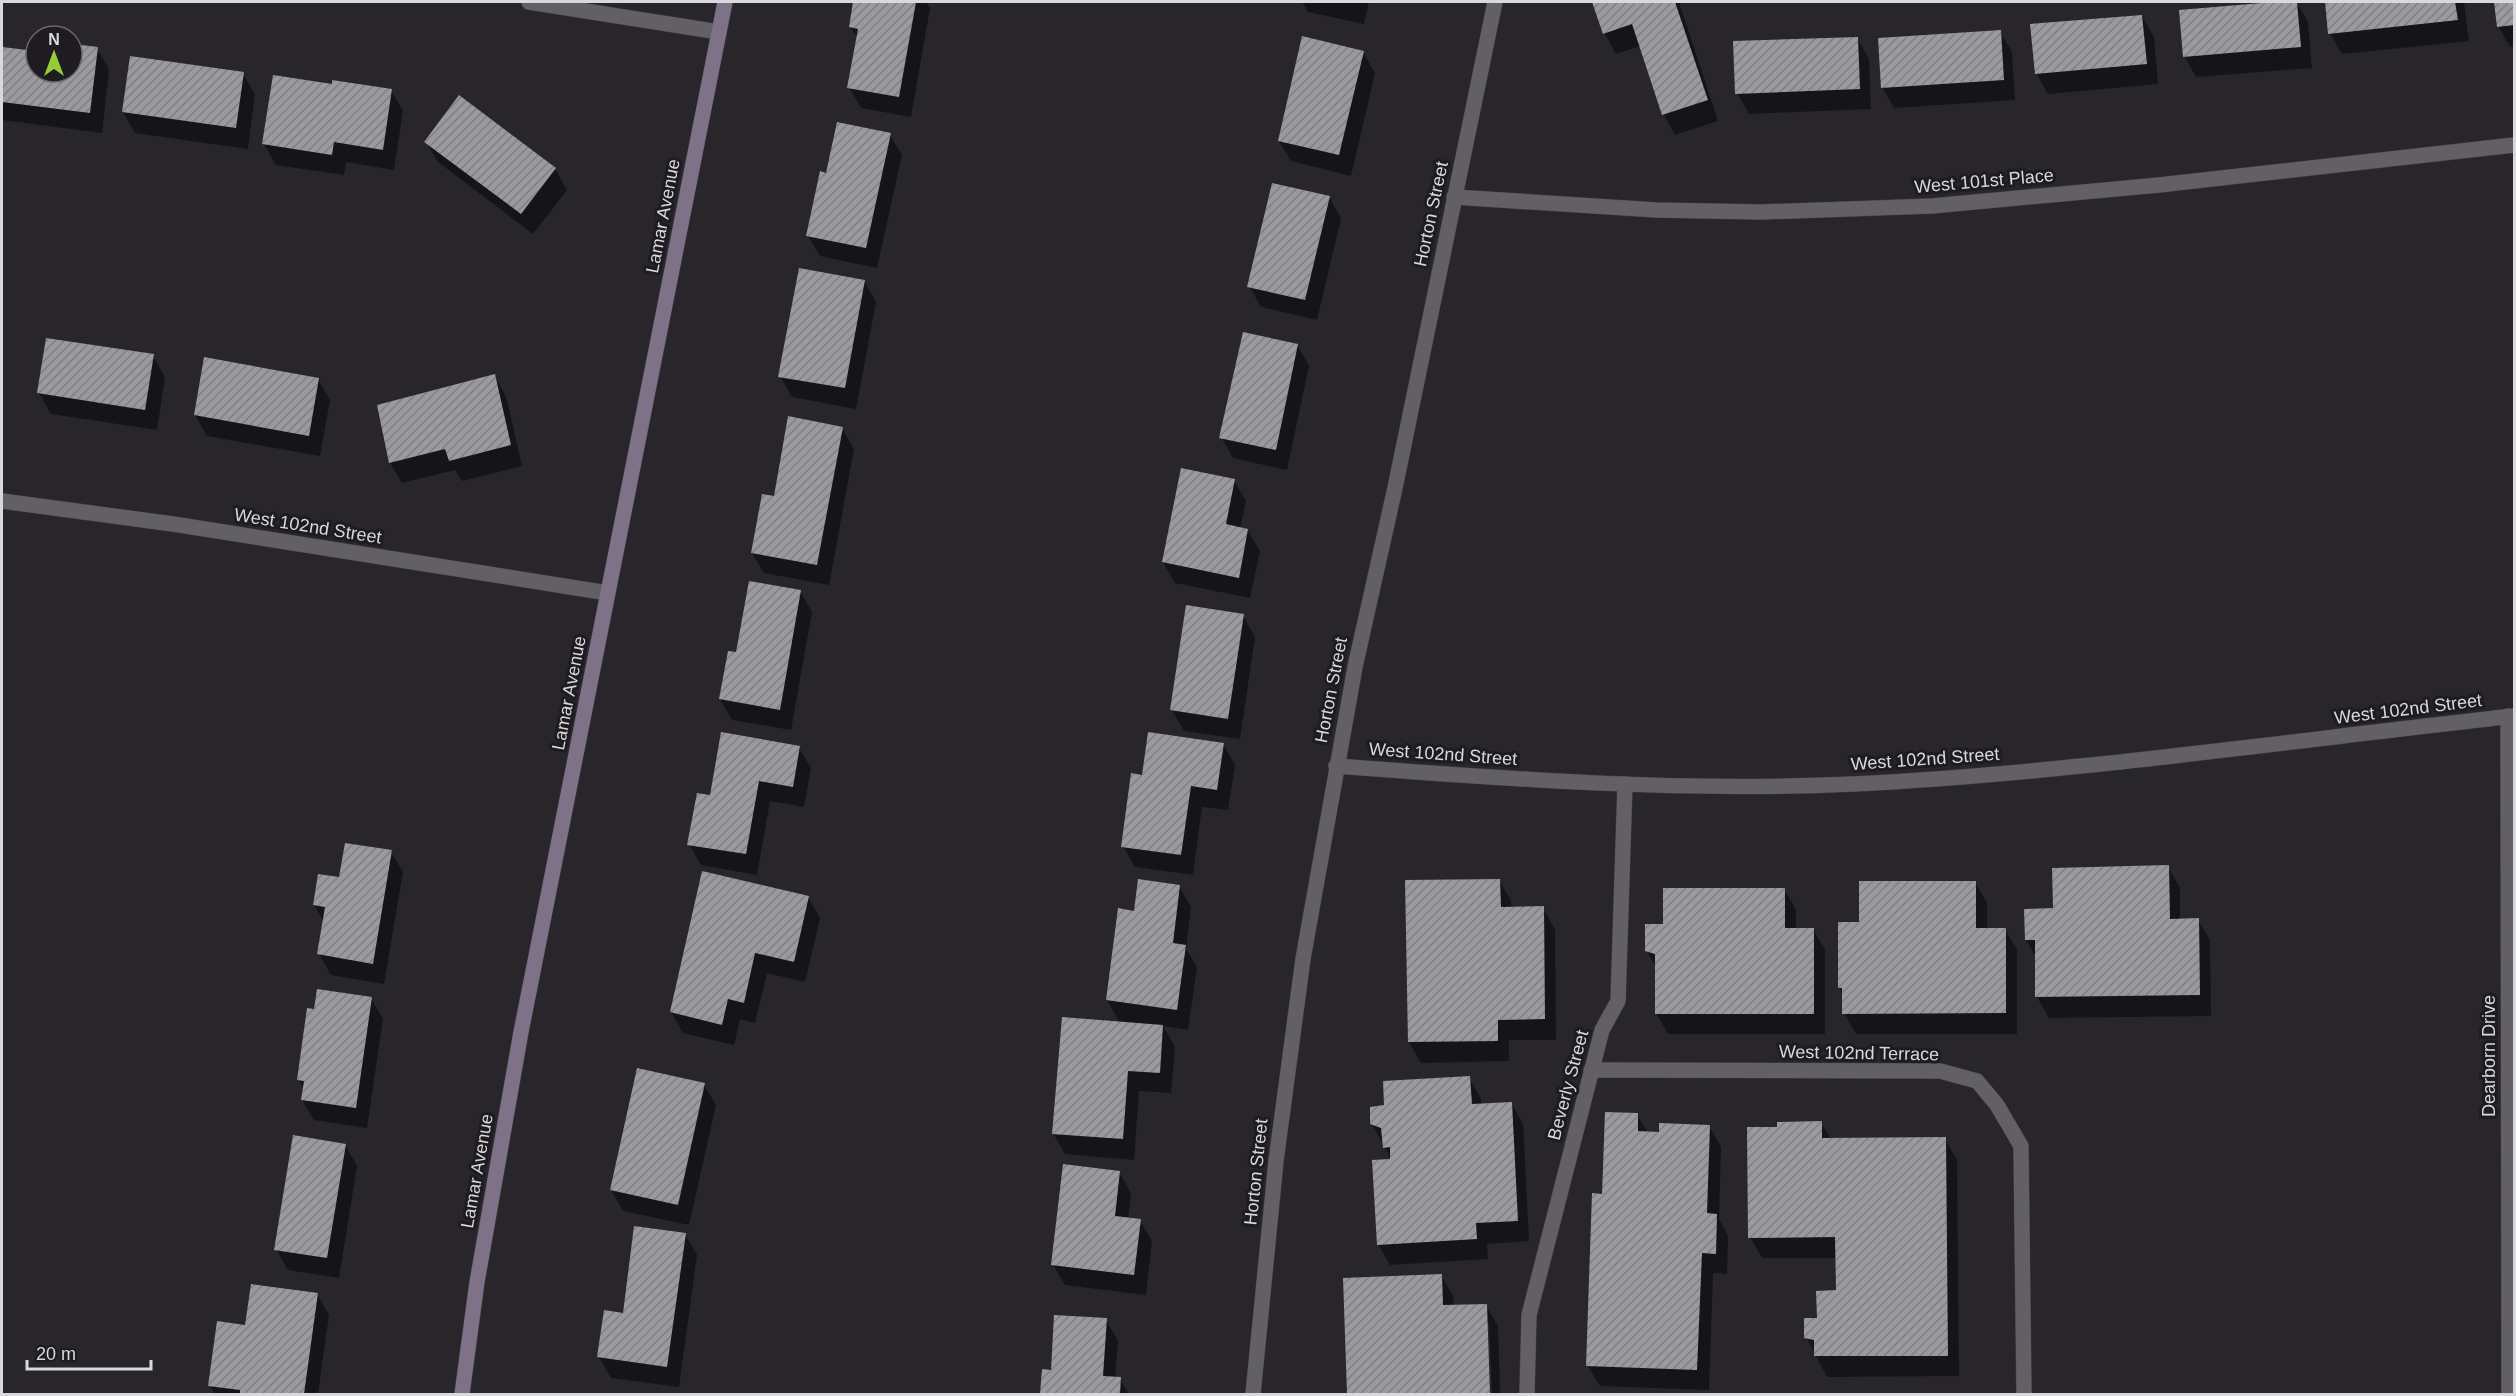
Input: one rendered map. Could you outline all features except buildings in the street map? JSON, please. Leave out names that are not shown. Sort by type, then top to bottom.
[{"type":"street","points":[[529,2],[719,32]]},
{"type":"street","name":"Lamar Avenue","points":[[462,1395],[477,1281],[521,1032],[725,2]]},
{"type":"street","name":"Horton Street","points":[[1253,1395],[1276,1161],[1299,983],[1336,766],[1495,2]]},
{"type":"street","name":"West 101st Place","points":[[1454,197],[1656,210],[1761,212],[1932,206],[2159,185],[2514,145]]},
{"type":"street","name":"West 102nd Street","points":[[2,501],[184,526],[608,593]]},
{"type":"street","name":"West 102nd Street","points":[[1336,766],[1502,779],[1701,787],[1850,784],[1988,775],[2511,716]]},
{"type":"street","name":"Dearborn Drive","points":[[2509,1395],[2511,716]]},
{"type":"street","name":"Beverly Street","points":[[1527,1395],[1530,1316],[1602,1030],[1618,1001],[1625,784]]},
{"type":"street","name":"West 102nd Terrace","points":[[1591,1070],[1940,1071],[1977,1081],[1997,1105],[2021,1146],[2024,1395]]}]
